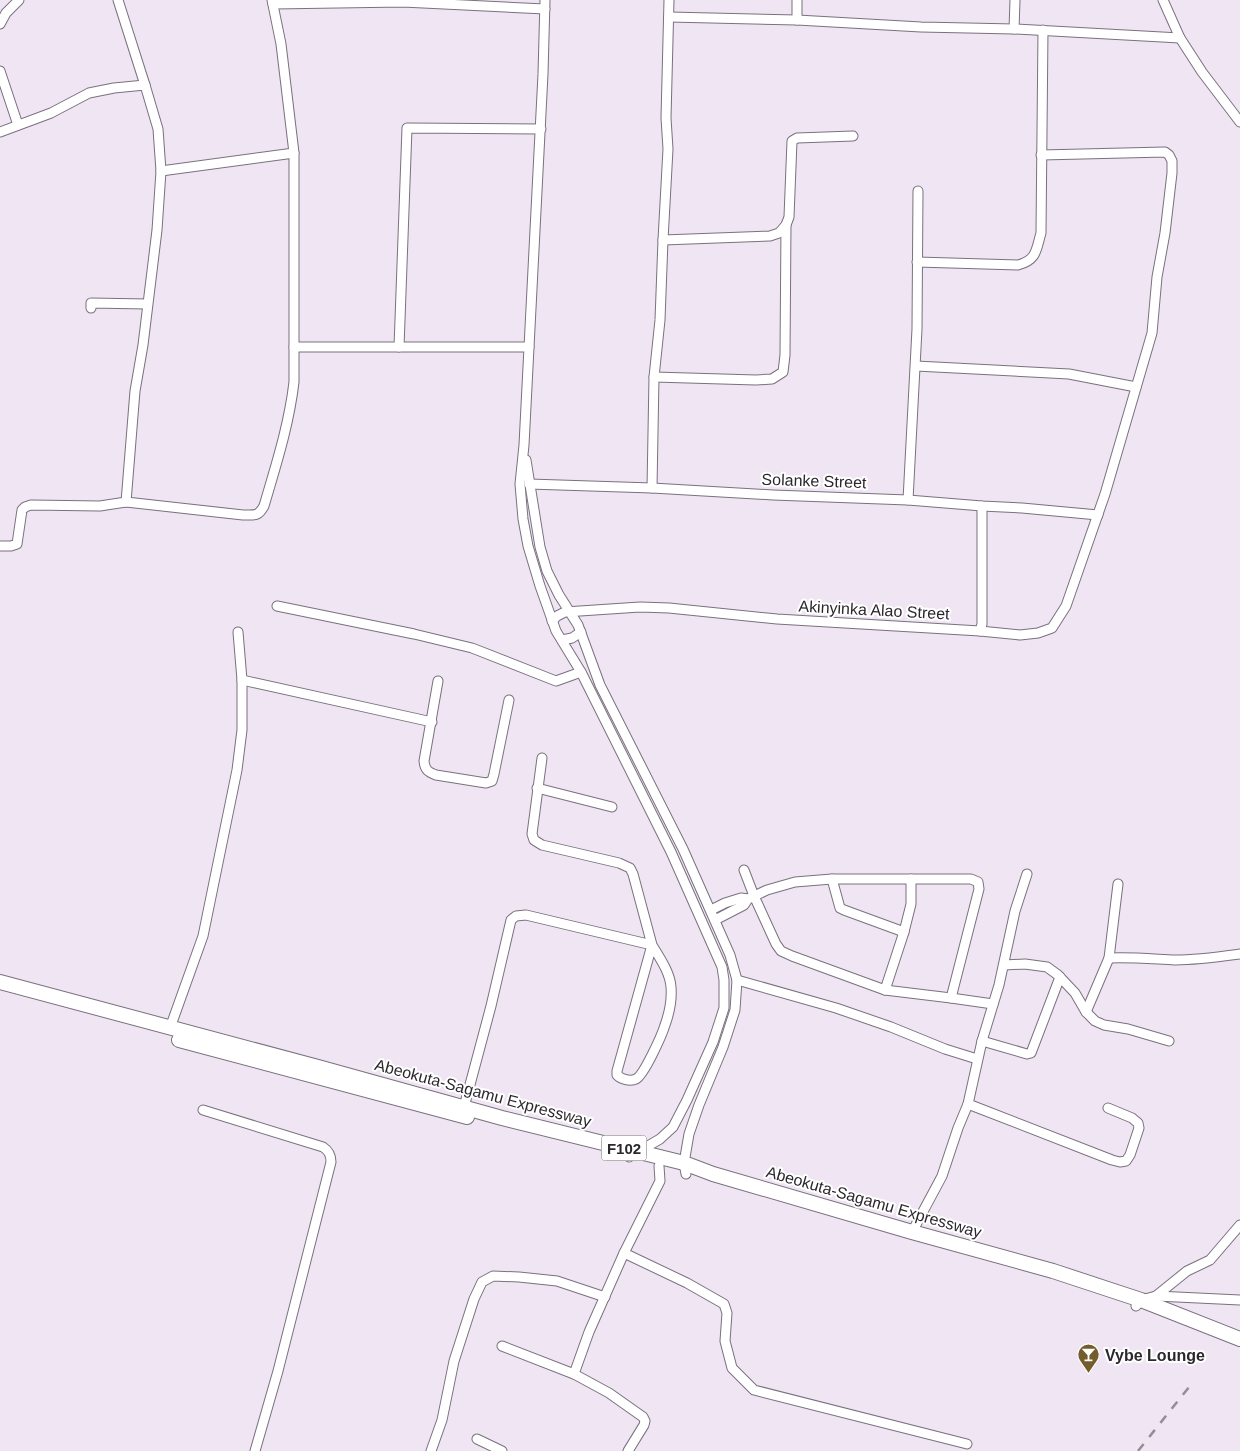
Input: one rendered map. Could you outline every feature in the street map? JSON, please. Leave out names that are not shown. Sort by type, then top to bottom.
[{"type":"highway","name":"Abeokuta-Sagamu Expressway","points":[[0,982],[464,1106],[685,1169],[1051,1279],[1139,1303],[1240,1348]]},
{"type":"highway","name":"Abeokuta-Sagamu Expressway","points":[[0,991],[498,1126],[634,1154],[660,1166],[713,1174],[1053,1271],[1240,1340]]},
{"type":"street","points":[[0,24],[6,13],[19,0]]},
{"type":"street","points":[[118,0],[158,128],[162,170],[143,344],[135,391],[126,502]]},
{"type":"street","points":[[652,488],[654,377],[660,320],[668,149],[666,118],[669,0]]},
{"type":"street","points":[[797,0],[797,20]]},
{"type":"street","points":[[1014,29],[1015,0]]},
{"type":"street","points":[[1163,0],[1180,38],[1202,72],[1240,122]]},
{"type":"street","points":[[0,546],[16,544],[22,510],[31,505],[100,506],[126,502],[243,515],[255,515],[264,506],[292,407],[294,382],[294,153],[281,44],[272,2],[545,4],[524,445],[520,484],[523,519],[530,554],[556,631],[581,672],[671,852],[722,967],[724,980],[724,1008],[713,1042],[687,1100],[673,1127],[660,1139],[634,1154]]},
{"type":"street","points":[[669,17],[1042,30],[1180,38]]},
{"type":"street","points":[[917,262],[1018,265],[1029,262],[1034,256],[1041,233],[1042,30]]},
{"type":"street","points":[[0,71],[18,125]]},
{"type":"street","points":[[0,132],[51,113],[90,93],[145,85]]},
{"type":"street","points":[[399,347],[407,128],[540,129]]},
{"type":"street","points":[[654,377],[756,380],[772,379],[783,372],[785,355],[786,225],[789,217],[792,141],[797,138],[853,136]]},
{"type":"street","name":"Akinyinka Alao Street","points":[[571,613],[640,607],[669,608],[777,619],[1020,635],[1038,633],[1052,628],[1066,606],[1098,515],[1118,453],[1152,333],[1157,277],[1170,194],[1172,161],[1165,152],[1041,155]]},
{"type":"street","points":[[162,170],[294,153]]},
{"type":"street","points":[[908,500],[916,366],[918,191]]},
{"type":"street","points":[[663,240],[770,236],[779,233],[786,225]]},
{"type":"street","points":[[91,308],[91,303],[147,304]]},
{"type":"street","points":[[294,347],[529,347]]},
{"type":"street","points":[[916,366],[1069,374],[1136,388]]},
{"type":"street","points":[[524,445],[540,547],[547,571],[581,632],[600,685],[684,849],[730,956],[737,980],[734,1010],[724,1047],[699,1105],[689,1134],[685,1169]]},
{"type":"street","name":"Solanke Street","points":[[529,484],[908,500],[1098,515]]},
{"type":"street","points":[[980,631],[982,624],[982,506]]},
{"type":"street","points":[[277,606],[472,648],[556,681],[581,672]]},
{"type":"street","points":[[552,621],[561,614],[571,613]]},
{"type":"street","points":[[170,1028],[203,936],[237,770],[242,730],[242,680],[238,632]]},
{"type":"street","points":[[562,640],[572,638],[581,632]]},
{"type":"street","points":[[242,680],[432,722]]},
{"type":"street","points":[[438,681],[424,761],[425,767],[429,772],[486,782],[492,781],[509,700]]},
{"type":"street","points":[[542,758],[532,834],[534,840],[542,845],[619,863],[630,868],[652,944],[670,982],[671,997],[665,1027],[646,1067],[636,1079],[620,1078],[617,1076],[617,1071],[652,944]]},
{"type":"street","points":[[537,788],[612,807]]},
{"type":"street","points":[[744,870],[751,898],[781,951],[885,990],[993,1004]]},
{"type":"street","points":[[912,1232],[942,1176],[968,1104],[977,1059],[1004,965],[1015,911],[1027,874]]},
{"type":"street","points":[[715,920],[744,905],[751,898],[766,890],[794,882],[912,878],[971,879],[978,882],[979,889],[951,998]]},
{"type":"street","points":[[885,990],[904,932],[910,904],[912,878]]},
{"type":"street","points":[[832,880],[840,908],[904,932]]},
{"type":"street","points":[[1086,1012],[1109,958],[1118,884]]},
{"type":"street","points":[[711,910],[741,898],[751,898]]},
{"type":"street","points":[[464,1106],[492,1006],[511,920],[516,916],[526,914],[652,944]]},
{"type":"street","points":[[1109,958],[1175,960],[1240,954]]},
{"type":"street","points":[[1004,965],[1036,965],[1046,967],[1060,977],[1075,994],[1094,1022],[1128,1029],[1169,1041]]},
{"type":"street","points":[[982,1041],[1027,1054],[1031,1053],[1060,977]]},
{"type":"street","points":[[737,980],[836,1008],[977,1059]]},
{"type":"street","points":[[687,1100],[699,1105]]},
{"type":"street","points":[[968,1104],[1112,1160],[1126,1161],[1130,1155],[1139,1128],[1138,1123],[1132,1118],[1108,1108]]},
{"type":"street","points":[[204,1110],[323,1147],[331,1155],[331,1162],[278,1371],[255,1451]]},
{"type":"street","points":[[673,1127],[689,1134]]},
{"type":"street","points":[[574,1374],[604,1297],[660,1181],[660,1166]]},
{"type":"street","points":[[1139,1303],[1156,1296],[1186,1271],[1210,1260],[1240,1225]]},
{"type":"street","points":[[624,1253],[688,1283],[724,1304],[728,1313],[725,1341],[732,1368],[754,1390],[967,1444]]},
{"type":"street","points":[[431,1451],[442,1420],[454,1361],[474,1299],[482,1282],[493,1276],[557,1281],[604,1297]]},
{"type":"street","points":[[1156,1296],[1240,1300]]},
{"type":"street","points":[[502,1346],[574,1374],[609,1393],[643,1417],[644,1425],[628,1451]]},
{"type":"street","points":[[477,1439],[502,1451]]},
{"type":"railway","points":[[1138,1451],[1193,1382]]},
{"type":"place","name":"Vybe Lounge","points":[[1089,1374]]}]
